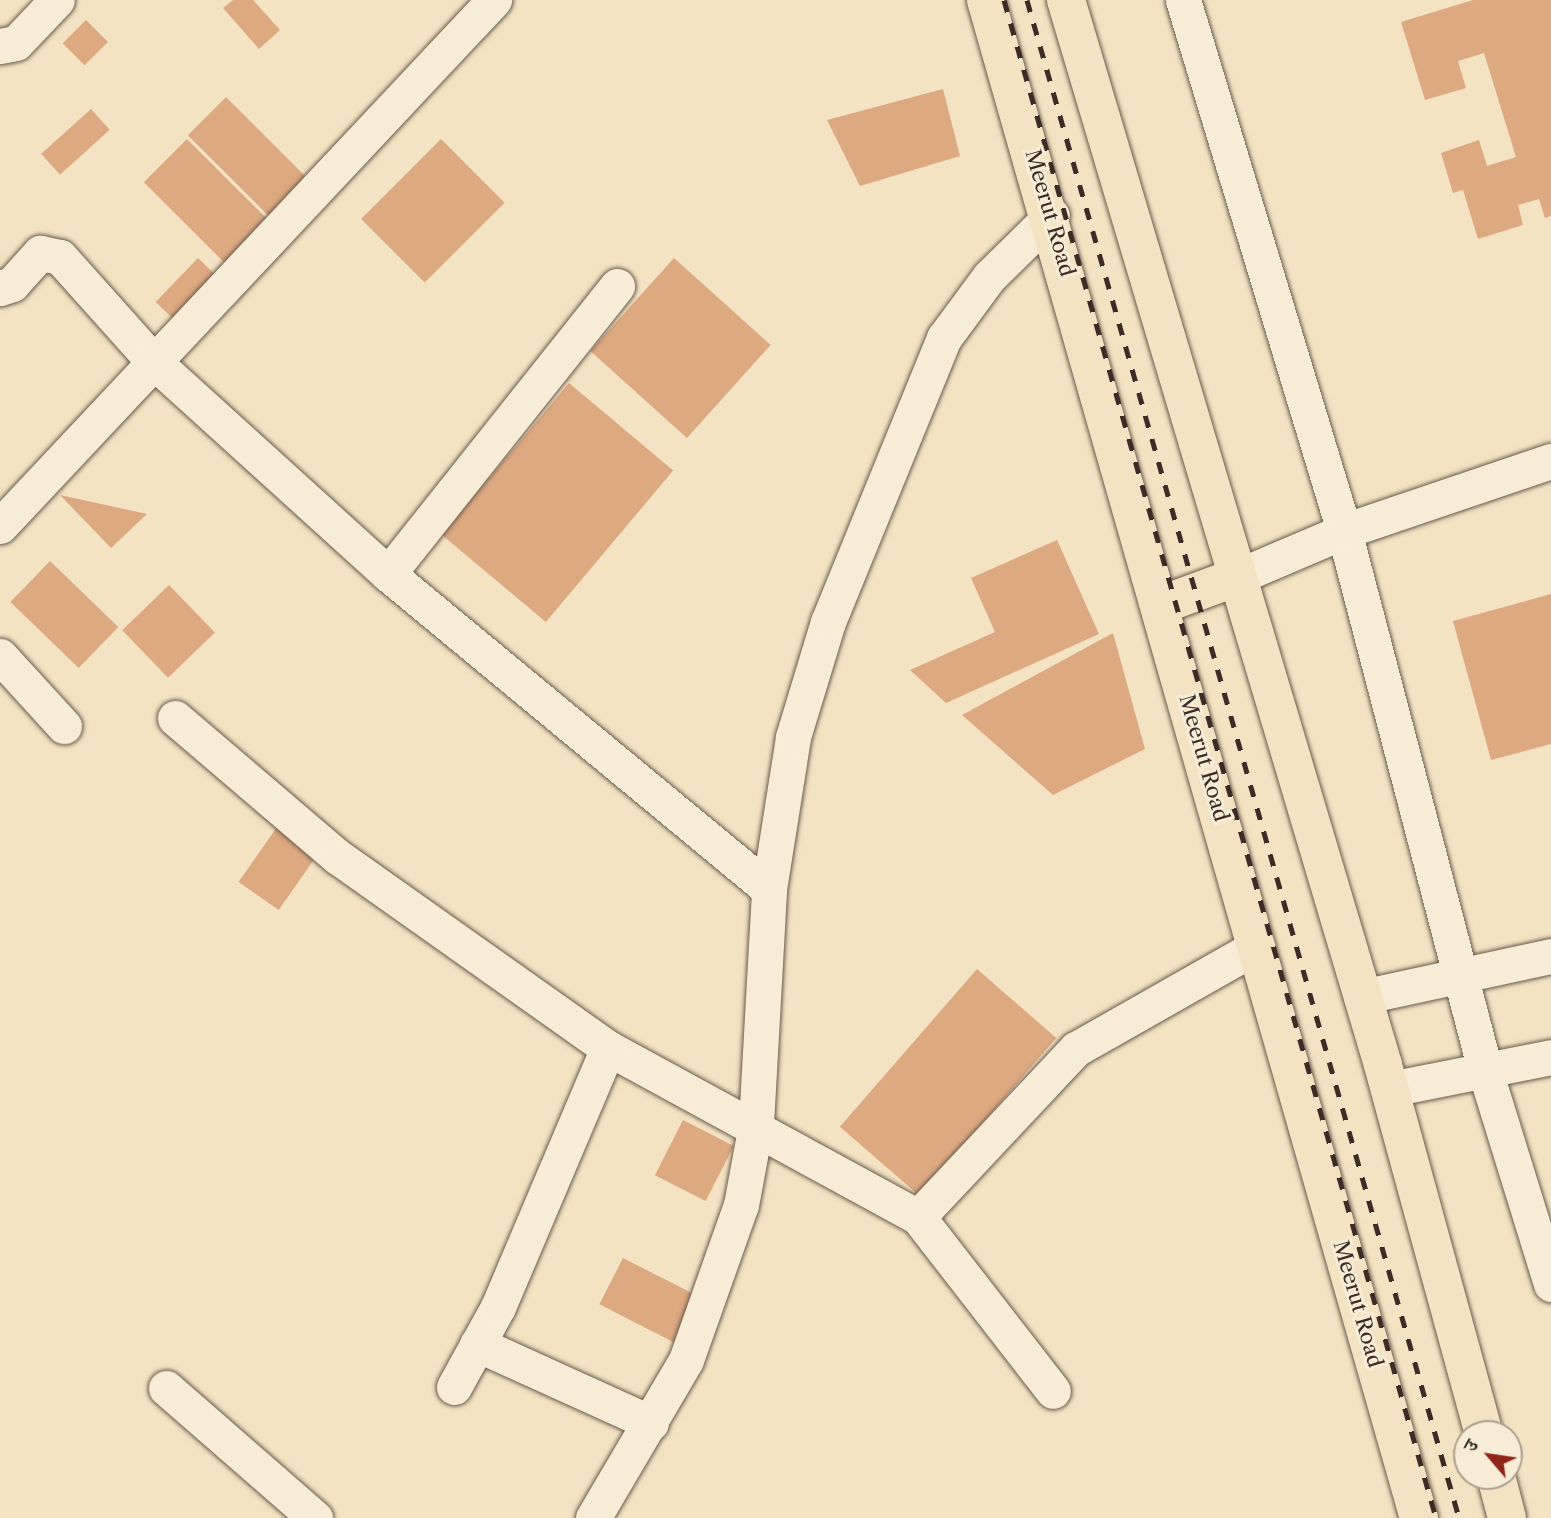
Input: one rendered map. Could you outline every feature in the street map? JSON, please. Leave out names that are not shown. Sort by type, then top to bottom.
[{"type":"main road","name":"Meerut Road","points":[[986,0],[1052,215],[1419,1518]]},
{"type":"main road","points":[[1066,0],[1234,578],[1390,1089],[1480,1420]]},
{"type":"main road","points":[[1161,605],[1234,578]]},
{"type":"main road","points":[[1500,1490],[1507,1518]]},
{"type":"street","points":[[0,46],[16,43],[57,0]]},
{"type":"street","points":[[0,526],[152,359],[494,0]]},
{"type":"street","points":[[1183,0],[1344,531],[1486,1074],[1551,1284]]},
{"type":"street","points":[[593,1518],[686,1360],[725,1261],[756,1124],[769,889],[793,737],[828,622],[944,338],[989,277],[1052,215]]},
{"type":"street","points":[[0,288],[49,251],[72,268],[152,359],[388,574],[769,889]]},
{"type":"street","points":[[388,574],[617,286]]},
{"type":"street","points":[[1234,578],[1344,531],[1551,461]]},
{"type":"street","points":[[0,656],[64,726]]},
{"type":"street","points":[[175,718],[338,857],[608,1048],[756,1124],[918,1217],[1053,1391]]},
{"type":"street","points":[[918,1217],[1076,1049],[1257,946]]},
{"type":"street","points":[[1361,997],[1463,979],[1551,956]]},
{"type":"street","points":[[454,1387],[477,1344],[608,1048]]},
{"type":"street","points":[[1390,1089],[1486,1074],[1551,1057]]},
{"type":"street","points":[[477,1344],[651,1423]]},
{"type":"street","points":[[166,1388],[315,1518]]},
{"type":"building","points":[[233,0],[253,0],[280,30],[259,49],[223,8]]},
{"type":"building","points":[[1473,0],[1551,0],[1551,216],[1545,218],[1539,199],[1518,205],[1523,225],[1478,239],[1463,190],[1453,193],[1441,153],[1479,140],[1487,166],[1516,157],[1484,53],[1458,61],[1466,88],[1425,100],[1401,22]]},
{"type":"building","points":[[86,20],[108,42],[85,65],[63,43]]},
{"type":"building","points":[[943,89],[960,156],[860,186],[827,120]]},
{"type":"building","points":[[226,97],[308,179],[270,217],[188,135]]},
{"type":"building","points":[[91,109],[110,130],[60,175],[41,154]]},
{"type":"building","points":[[187,139],[268,220],[224,263],[144,182]]},
{"type":"building","points":[[441,139],[505,203],[425,283],[361,219]]},
{"type":"building","points":[[198,258],[218,277],[176,321],[156,302]]},
{"type":"building","points":[[674,258],[771,345],[687,438],[590,351]]},
{"type":"building","points":[[569,383],[673,470],[546,622],[442,535]]},
{"type":"building","points":[[60,495],[147,514],[111,548]]},
{"type":"building","points":[[1057,540],[1099,634],[946,703],[910,670],[995,632],[971,578]]},
{"type":"building","points":[[50,561],[118,627],[79,668],[10,602]]},
{"type":"building","points":[[169,585],[215,632],[168,678],[122,630]]},
{"type":"building","points":[[1551,594],[1551,744],[1491,760],[1453,621]]},
{"type":"building","points":[[1113,633],[1145,749],[1053,795],[962,715]]},
{"type":"building","points":[[277,827],[317,855],[279,910],[239,882]]},
{"type":"building","points":[[977,969],[1056,1038],[919,1196],[840,1127]]},
{"type":"building","points":[[683,1120],[734,1146],[706,1201],[655,1175]]},
{"type":"building","points":[[623,1258],[699,1297],[675,1343],[599,1304]]},
{"type":"railway","points":[[1004,0],[1436,1518]]},
{"type":"railway","points":[[1027,0],[1459,1518]]}]
